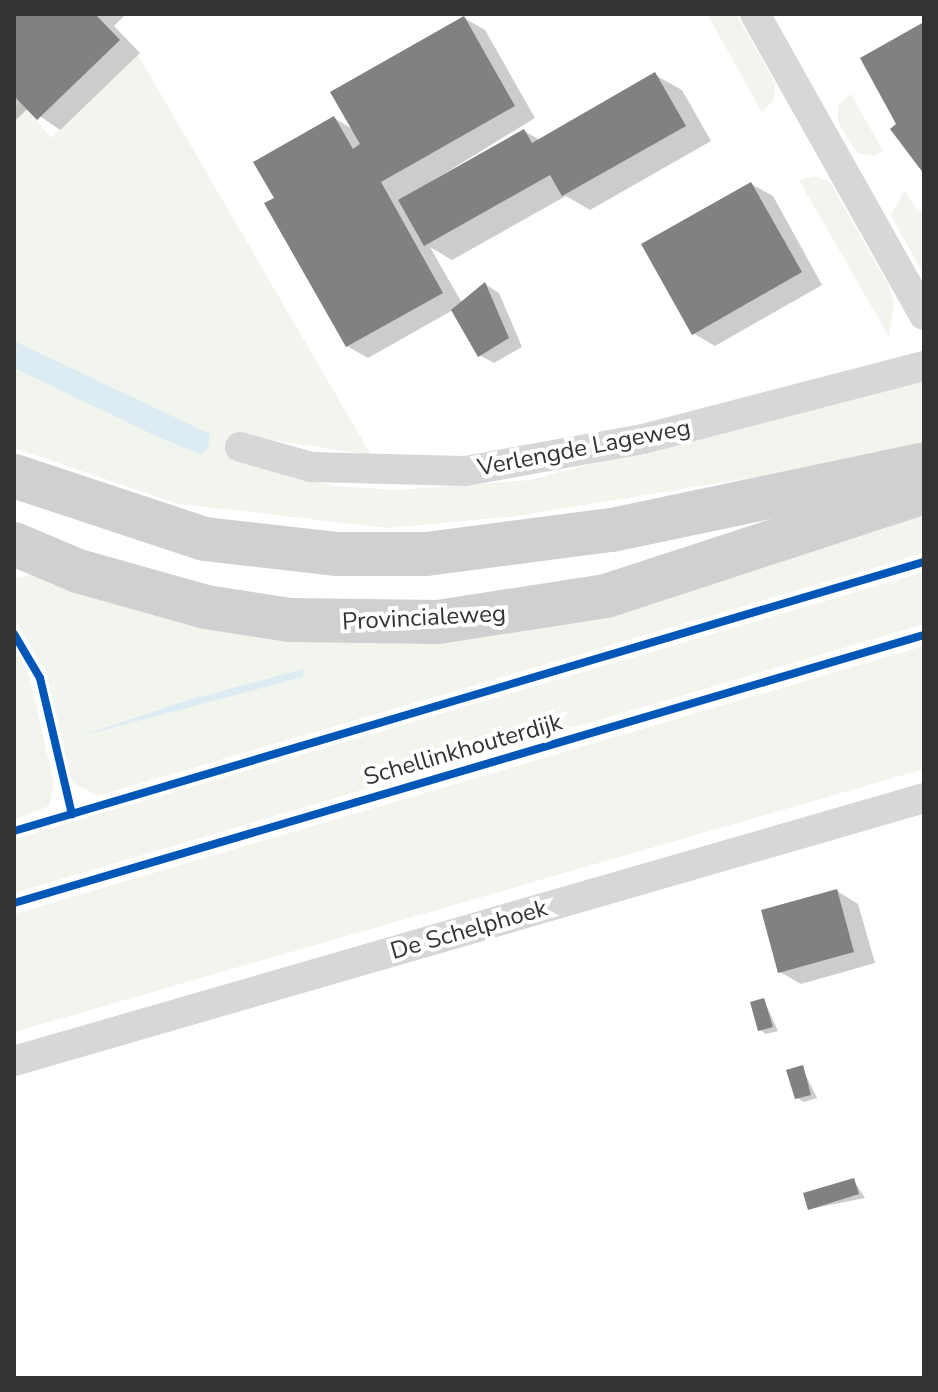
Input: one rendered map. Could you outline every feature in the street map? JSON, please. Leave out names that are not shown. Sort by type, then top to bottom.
[{"type":"main road","points":[[14,476],[205,539],[336,554],[426,554],[612,530],[924,464]]},
{"type":"main road","name":"Provincialeweg","points":[[14,544],[78,571],[206,607],[290,620],[438,622],[606,596],[924,492]]},
{"type":"street","points":[[755,14],[924,315]]},
{"type":"street","name":"Verlengde Lageweg","points":[[240,447],[311,467],[372,472],[492,468],[643,439],[924,366]]},
{"type":"street","name":"De Schelphoek","points":[[14,1061],[924,798]]},
{"type":"shaded area","points":[[707,14],[736,14],[775,83],[774,100],[762,112]]},
{"type":"shaded area","points":[[138,55],[371,455],[237,435],[232,461],[334,486],[399,490],[530,480],[924,376],[924,449],[518,516],[389,528],[179,504],[14,448],[14,368],[202,454],[14,341],[14,108],[21,101],[51,138]]},
{"type":"shaded area","points":[[851,94],[883,151],[874,156],[857,153],[838,122],[838,105]]},
{"type":"shaded area","points":[[814,176],[830,182],[889,286],[894,303],[889,337],[799,180]]},
{"type":"shaded area","points":[[905,190],[918,212],[924,209],[924,276],[891,215]]},
{"type":"shaded area","points":[[14,341],[210,434],[208,447],[202,455],[14,368]]},
{"type":"shaded area","points":[[924,500],[924,553],[97,796],[72,782],[46,672],[14,619],[14,578],[31,575],[383,634]]},
{"type":"shaded area","points":[[924,572],[924,624],[14,893],[14,839]]},
{"type":"shaded area","points":[[14,646],[30,678],[54,784],[49,806],[14,820]]},
{"type":"shaded area","points":[[924,646],[924,769],[14,1032],[14,914]]},
{"type":"shaded area","points":[[304,669],[303,677],[81,736],[192,699]]},
{"type":"building","points":[[14,14],[95,14],[120,40],[37,120],[14,96]]},
{"type":"building","points":[[464,16],[515,106],[381,182],[443,293],[346,347],[264,203],[274,198],[253,162],[334,116],[353,149],[360,144],[330,92]]},
{"type":"building","points":[[924,22],[924,174],[890,129],[896,124],[860,58]]},
{"type":"building","points":[[655,72],[686,126],[562,196],[550,175],[424,246],[398,200],[524,129],[532,143]]},
{"type":"building","points":[[751,182],[802,272],[692,335],[641,244]]},
{"type":"building","points":[[485,282],[509,338],[478,357],[451,310]]},
{"type":"building","points":[[837,889],[854,952],[778,973],[761,910]]},
{"type":"building","points":[[764,998],[773,1027],[758,1031],[750,1002]]},
{"type":"building","points":[[803,1065],[811,1095],[795,1099],[786,1070]]},
{"type":"building","points":[[854,1178],[859,1194],[808,1210],[803,1193]]},
{"type":"cycle path","points":[[14,831],[924,562]]},
{"type":"cycle path","points":[[14,634],[40,678],[72,814]]},
{"type":"cycle path","name":"Schellinkhouterdijk","points":[[14,903],[924,635]]}]
